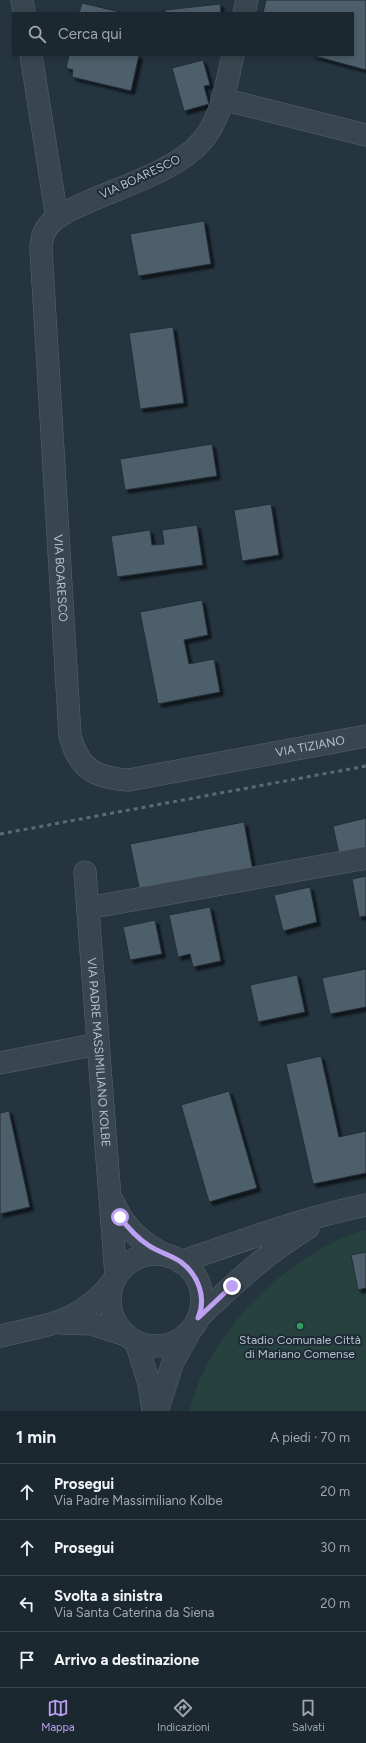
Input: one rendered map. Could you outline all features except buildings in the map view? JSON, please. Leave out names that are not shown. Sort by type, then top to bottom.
[{"type":"street","points":[[22,0],[24,12]]},
{"type":"street","points":[[244,12],[247,0]]},
{"type":"street","points":[[31,56],[57,218]]},
{"type":"street","name":"VIA BOARESCO","points":[[233,56],[217,116],[208,133],[197,147],[164,168],[102,195],[57,218],[45,230],[41,249],[65,632],[69,721],[74,750],[80,761],[93,772],[110,778],[129,780],[254,758]]},
{"type":"street","points":[[222,99],[366,135]]},
{"type":"street","name":"VIA TIZIANO","points":[[254,758],[366,736]]},
{"type":"street","points":[[88,908],[366,858]]},
{"type":"street","name":"VIA PADRE MASSIMILIANO KOLBE","points":[[85,872],[116,1277]]},
{"type":"street","points":[[0,1063],[98,1044]]},
{"type":"street","name":"VIA PADRE MASSIMILIANO KOLBE","points":[[111,1198],[120,1217],[132,1233],[149,1246],[174,1259]]},
{"type":"street","points":[[174,1259],[343,1210],[366,1205]]},
{"type":"street","points":[[58,1323],[92,1324],[152,1346],[169,1344],[183,1337],[195,1322],[252,1268],[273,1251],[312,1225],[343,1210]]},
{"type":"street","points":[[0,1336],[58,1323],[75,1316],[90,1306],[104,1293],[130,1262],[139,1257],[158,1254],[174,1259],[191,1271],[199,1283],[202,1297],[200,1312],[173,1362],[157,1411]]},
{"type":"street","points":[[116,1277],[110,1294],[110,1309],[116,1323],[131,1339],[149,1383],[153,1411]]},
{"type":"green space","name":"Stadio Comunale Città di Mariano Comense","points":[[366,1230],[366,1411],[189,1411],[197,1386],[208,1363],[222,1340],[255,1300],[294,1266],[316,1252],[347,1236]]},
{"type":"railway","points":[[0,834],[366,766]]},
{"type":"place","name":"Stadio Comunale Città di Mariano Comense","points":[[300,1326]]},
{"type":"route","points":[[120,1217],[132,1233],[149,1246],[180,1262],[191,1271],[199,1283],[202,1297],[198,1318],[232,1286]]}]
